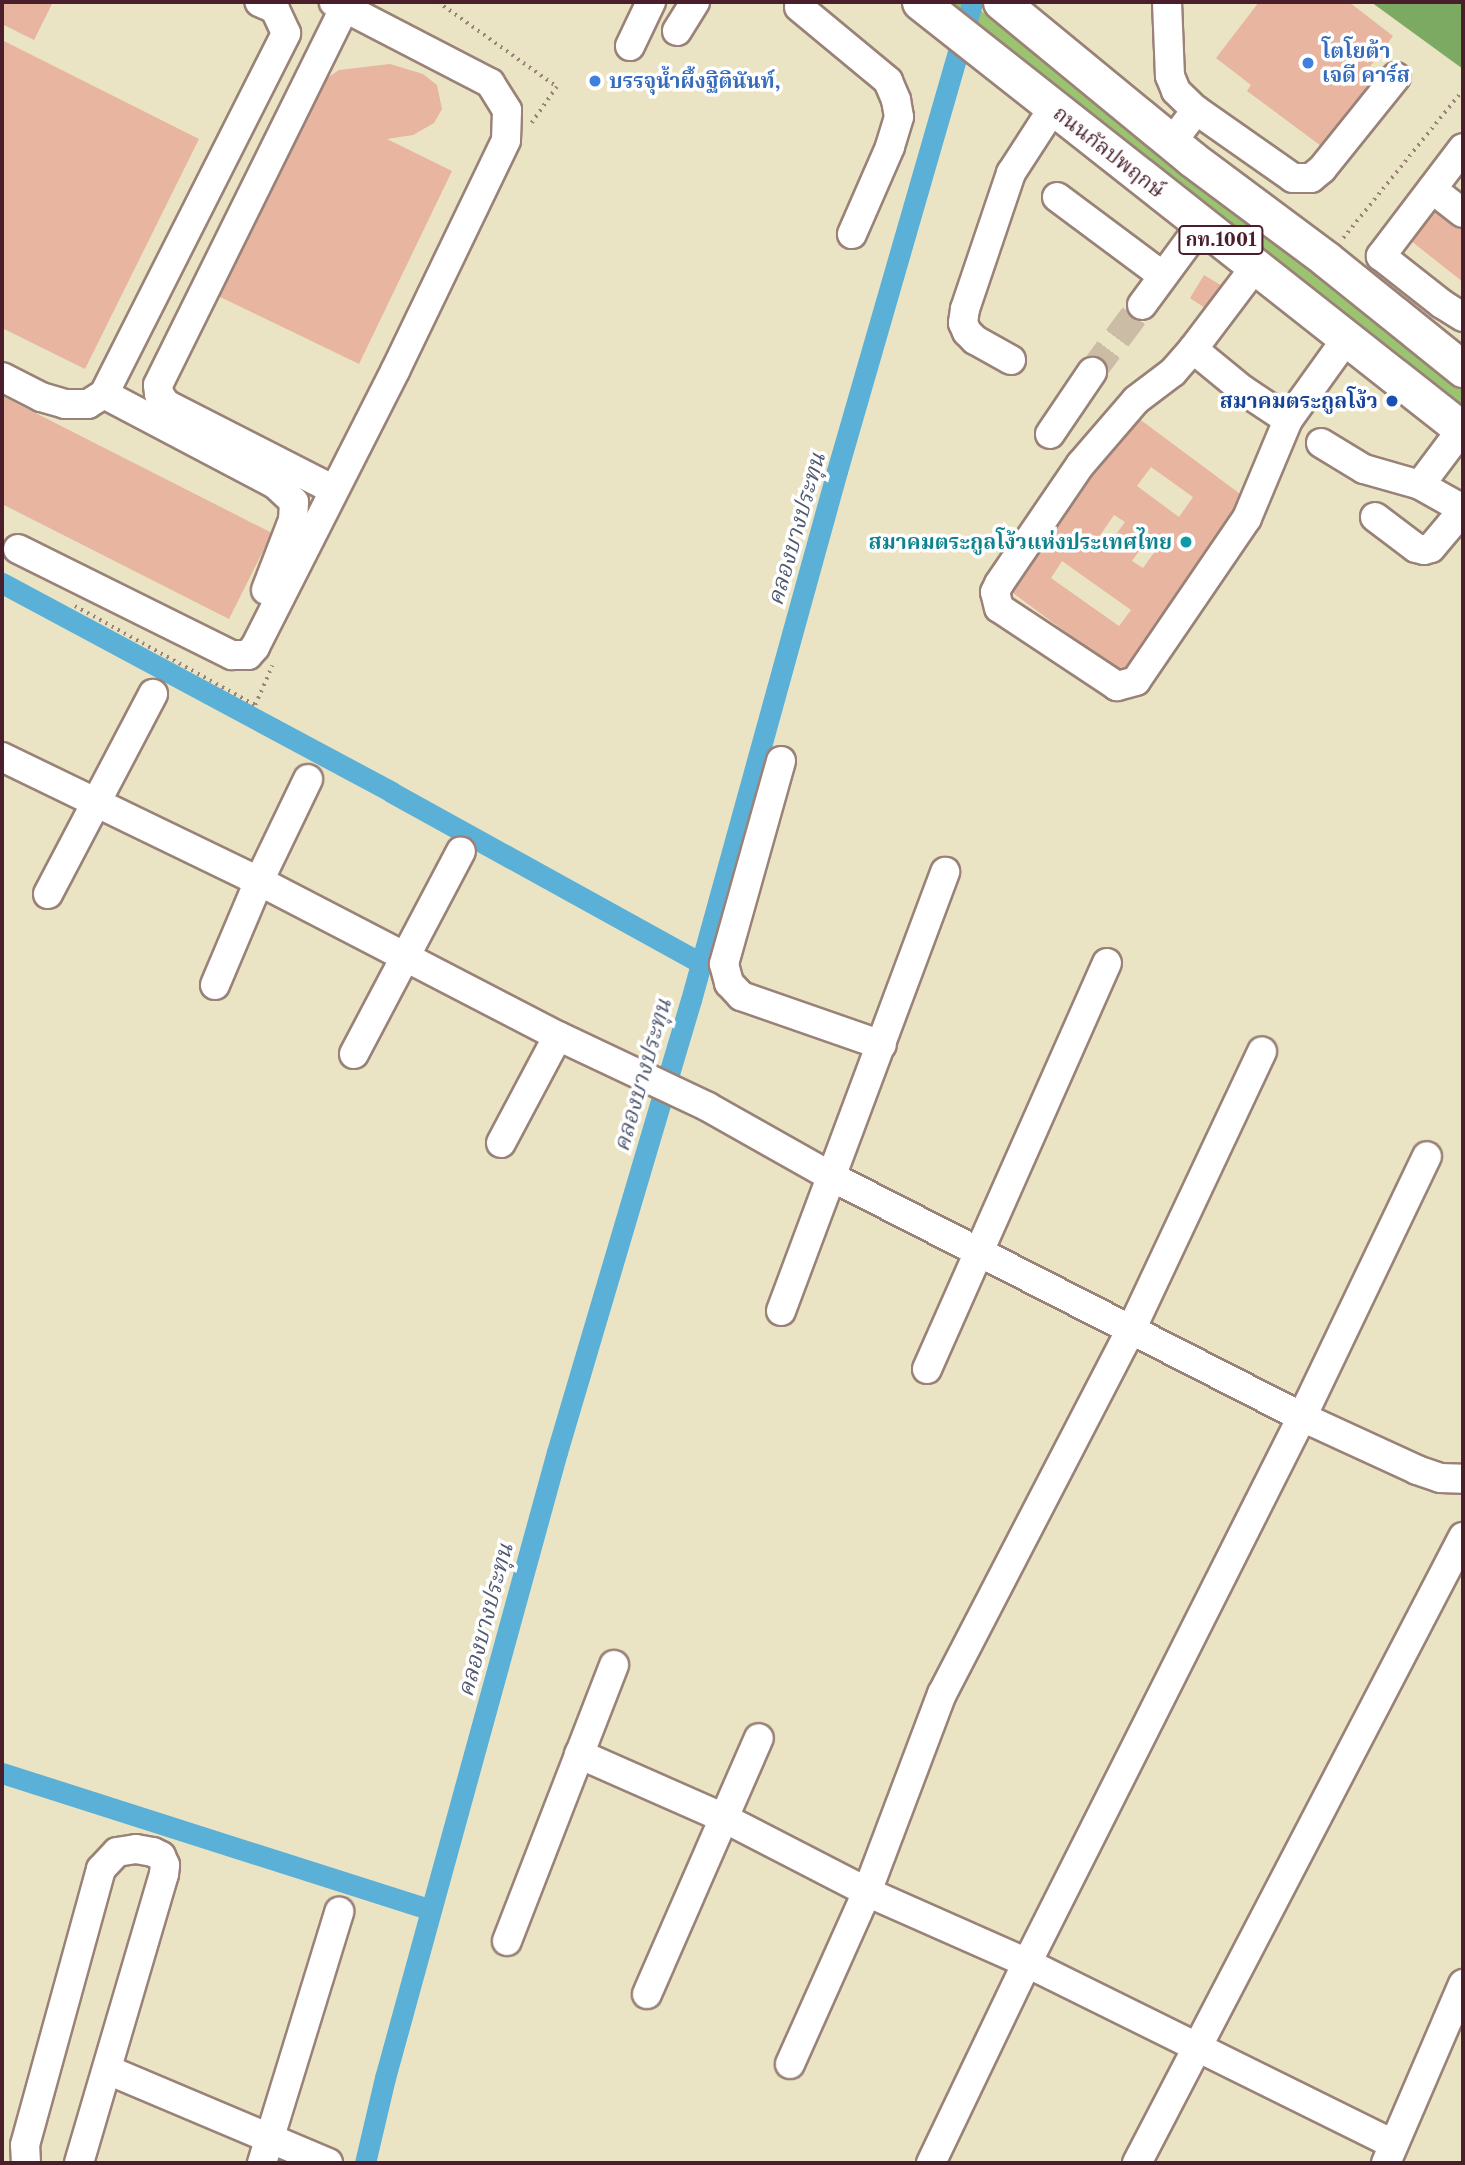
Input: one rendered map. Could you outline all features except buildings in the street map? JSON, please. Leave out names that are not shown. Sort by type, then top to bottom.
[{"type":"main road","name":"ถนนกัลปพฤกษ์","points":[[920,2],[1463,430]]},
{"type":"main road","name":"กท.1001","points":[[1001,2],[1172,142],[1326,259],[1463,369]]},
{"type":"street","points":[[2,377],[41,397],[65,404],[88,404],[104,394],[286,33],[275,9],[259,2]]},
{"type":"street","points":[[630,46],[651,2]]},
{"type":"street","points":[[677,31],[695,2]]},
{"type":"street","points":[[1167,2],[1170,76],[1175,91],[1196,110],[1293,178],[1311,178],[1322,169],[1396,77]]},
{"type":"street","points":[[18,549],[232,655],[241,657],[255,647],[334,490],[501,151],[508,124],[507,110],[490,83],[342,3],[158,385],[159,394],[166,404],[334,490]]},
{"type":"street","points":[[798,4],[888,81],[896,100],[899,117],[890,146],[852,234]]},
{"type":"street","points":[[1011,360],[975,340],[967,332],[963,323],[965,309],[1011,173],[1053,108]]},
{"type":"street","points":[[1172,142],[1196,110]]},
{"type":"street","points":[[1356,284],[1381,256],[1463,148]]},
{"type":"street","points":[[1432,189],[1463,213]]},
{"type":"street","points":[[1057,198],[1163,276]]},
{"type":"street","points":[[1142,305],[1201,225]]},
{"type":"street","points":[[1381,256],[1452,311],[1420,335]]},
{"type":"street","points":[[1255,267],[1173,372],[1136,400],[1088,455],[999,584],[995,592],[999,608],[1117,685],[1136,681],[1247,517],[1288,420],[1347,338]]},
{"type":"street","points":[[1193,349],[1243,390],[1288,420]]},
{"type":"street","points":[[1050,434],[1092,372]]},
{"type":"street","points":[[104,394],[275,484],[294,502],[293,520],[258,610]]},
{"type":"street","points":[[1420,485],[1463,430]]},
{"type":"street","points":[[1321,443],[1364,469],[1420,485],[1463,510],[1431,548],[1424,551],[1375,517]]},
{"type":"street","points":[[48,894],[153,694]]},
{"type":"street","points":[[2,757],[407,955],[558,1036],[709,1107],[832,1177],[1130,1332],[1302,1417],[1417,1470],[1440,1478],[1463,1479]]},
{"type":"street","points":[[781,761],[724,964],[729,983],[741,996],[882,1045]]},
{"type":"street","points":[[215,985],[259,881],[308,779]]},
{"type":"street","points":[[354,1054],[461,851]]},
{"type":"street","points":[[781,1311],[946,872]]},
{"type":"street","points":[[927,1370],[1107,963]]},
{"type":"street","points":[[501,1143],[558,1036]]},
{"type":"street","points":[[790,2064],[867,1892],[942,1694],[1130,1332],[1262,1051]]},
{"type":"street","points":[[931,2163],[1027,1963],[1302,1417],[1427,1156]]},
{"type":"street","points":[[1137,2163],[1196,2045],[1463,1537]]},
{"type":"street","points":[[507,1941],[614,1665]]},
{"type":"street","points":[[647,1994],[722,1817],[759,1738]]},
{"type":"street","points":[[579,1754],[722,1817],[867,1892],[1027,1963],[1196,2045],[1390,2154],[1463,1984]]},
{"type":"street","points":[[26,2163],[25,2145],[101,1870],[117,1852],[136,1849],[153,1852],[161,1856],[165,1865],[164,1874],[79,2163]]},
{"type":"street","points":[[262,2163],[339,1912]]},
{"type":"street","points":[[108,2070],[328,2163]]},
{"type":"path","points":[[439,2],[557,87],[526,132]]},
{"type":"path","points":[[1326,259],[1463,90]]},
{"type":"path","points":[[74,606],[255,705],[276,658]]},
{"type":"green space","points":[[941,2],[970,2],[1453,381],[1463,389],[1463,413]]},
{"type":"green space","points":[[1371,2],[1463,2],[1463,69]]},
{"type":"waterway","name":"คลองบางประทุน","points":[[365,2163],[385,2078],[557,1452],[691,1000],[837,471],[972,2]]},
{"type":"waterway","points":[[2,551],[13,557]]},
{"type":"waterway","points":[[2,583],[391,792],[701,963]]},
{"type":"waterway","points":[[2,1773],[431,1910]]},
{"type":"tunnel","points":[[1092,372],[1142,305]]},
{"type":"place","name":"โตโยต้า เจดี คาร์ส","points":[[1308,63]]},
{"type":"place","name":"บรรจุน้ำผึ้งฐิตินันท์,","points":[[595,81]]},
{"type":"place","name":"สมาคมตระกูลโง้ว","points":[[1392,401]]},
{"type":"place","name":"สมาคมตระกูลโง้วแห่งประเทศไทย","points":[[1186,542]]}]
